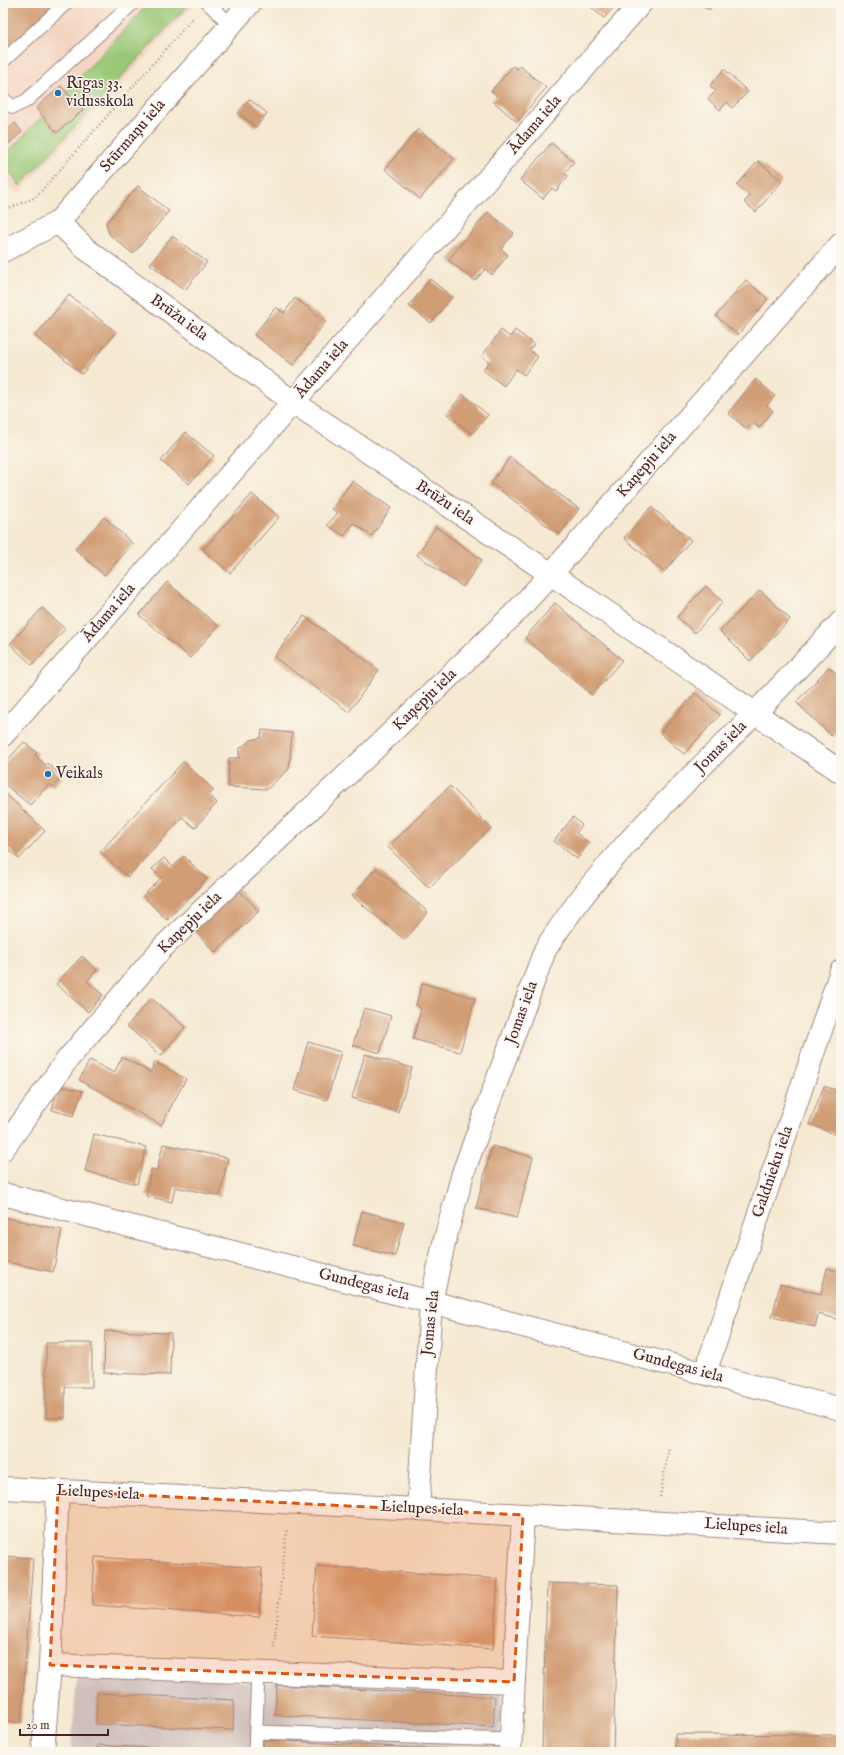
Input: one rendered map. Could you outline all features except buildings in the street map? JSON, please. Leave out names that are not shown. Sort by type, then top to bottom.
[{"type":"street","name":"Stūrmaņu iela","points":[[3,251],[58,222],[250,3]]},
{"type":"street","name":"Ādama iela","points":[[3,735],[641,3]]},
{"type":"street","name":"Brūžu iela","points":[[58,222],[86,249],[293,402],[552,574],[754,714],[841,772]]},
{"type":"street","name":"Kaņepju iela","points":[[3,1149],[67,1060],[162,947],[365,758],[515,613],[552,574],[841,244]]},
{"type":"street","name":"Jomas iela","points":[[418,1509],[432,1302],[444,1243],[463,1173],[545,950],[562,922],[619,851],[754,714],[841,622]]},
{"type":"street","name":"Galdnieku iela","points":[[705,1373],[841,971]]},
{"type":"street","name":"Gundegas iela","points":[[3,1194],[432,1302],[841,1409]]},
{"type":"street","name":"Lielupes iela","points":[[3,1488],[290,1502],[841,1533]]},
{"type":"street","points":[[43,1752],[50,1665],[58,1491]]},
{"type":"street","points":[[510,1746],[523,1515]]},
{"type":"street","points":[[50,1665],[514,1682]]},
{"type":"lane","points":[[3,61],[66,3]]},
{"type":"lane","points":[[3,99],[13,107],[26,101],[133,3]]},
{"type":"lane","points":[[208,3],[231,25]]},
{"type":"lane","points":[[255,1752],[256,1732],[264,1673]]},
{"type":"lane","points":[[256,1732],[510,1746]]},
{"type":"path","points":[[3,210],[36,197],[197,15]]},
{"type":"path","points":[[655,1522],[670,1446]]},
{"type":"path","points":[[264,1673],[290,1502]]},
{"type":"highlighted area","points":[[58,1491],[523,1515],[514,1682],[50,1665]]},
{"type":"shaded area","name":"Rīgas 33. vidusskola","points":[[3,3],[196,3],[19,193],[3,183]]},
{"type":"shaded area","points":[[77,1675],[503,1691],[498,1752],[71,1752]]},
{"type":"green space","points":[[149,3],[190,3],[20,186],[3,164],[3,157],[42,116],[57,133],[82,110],[66,92]]},
{"type":"place","name":"Rīgas 33. vidusskola","points":[[58,93]]},
{"type":"place","name":"Veikals","points":[[48,774]]}]
